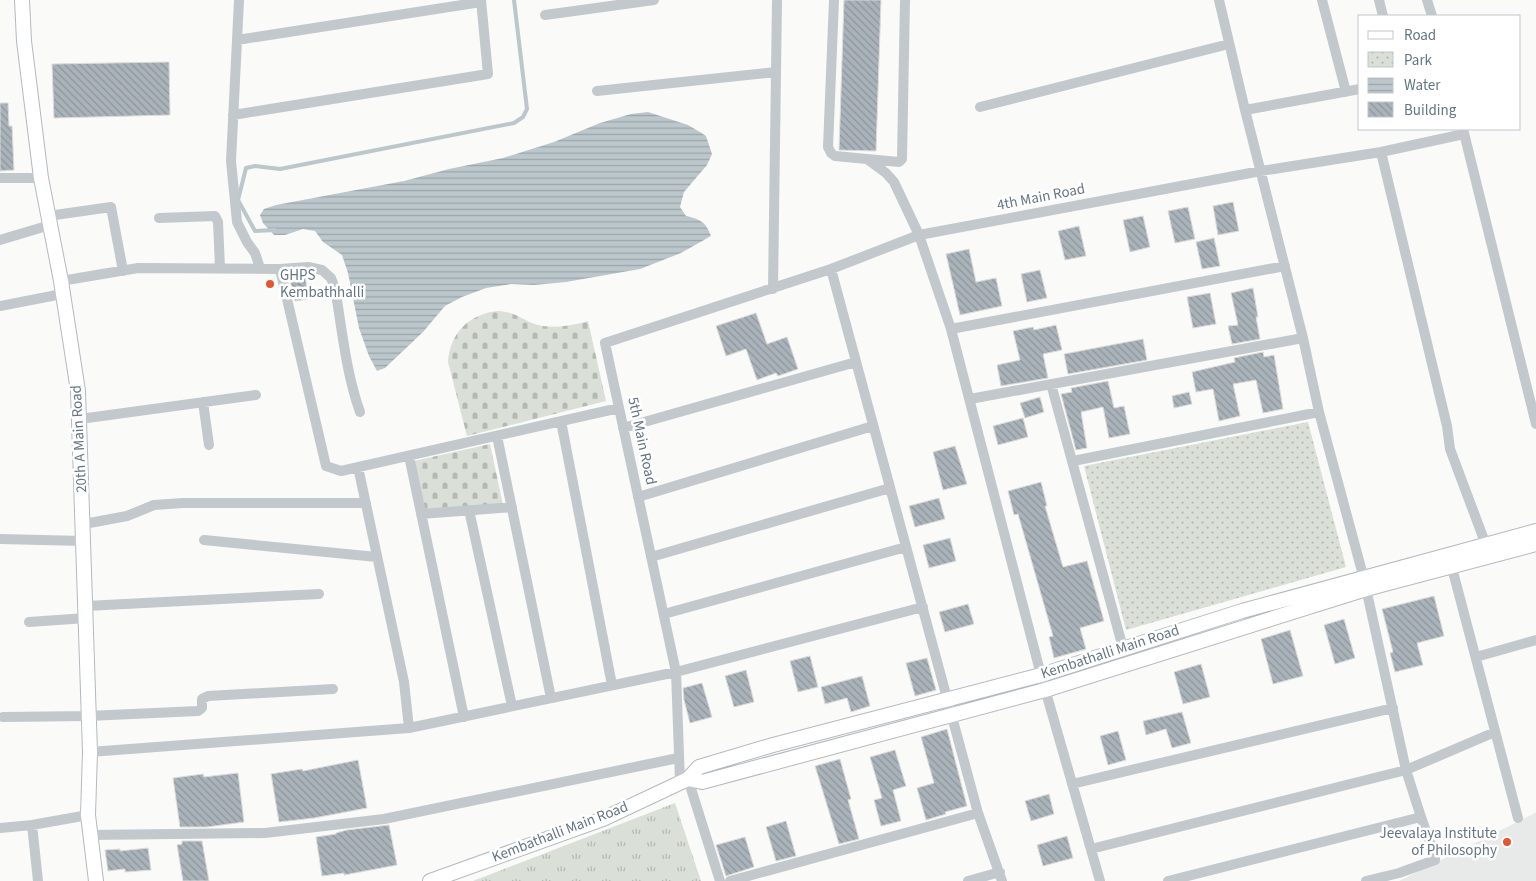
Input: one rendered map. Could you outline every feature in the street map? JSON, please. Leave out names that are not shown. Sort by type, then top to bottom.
[{"type":"street","name":"20th A Main Road","points":[[22,0],[24,41],[40,178],[76,374],[80,419],[90,752],[88,815],[89,836],[96,881]]},
{"type":"street","points":[[239,0],[231,161],[237,222],[255,253],[260,268]]},
{"type":"street","points":[[545,15],[654,0]]},
{"type":"street","points":[[773,289],[777,0]]},
{"type":"street","points":[[834,0],[828,147],[835,156],[899,162],[902,161],[905,0]]},
{"type":"street","points":[[1219,0],[1303,338],[1319,412],[1365,584],[1406,770],[1435,857],[1434,860],[1399,873],[1366,881]]},
{"type":"street","points":[[1322,0],[1346,92]]},
{"type":"street","points":[[1379,0],[1383,15]]},
{"type":"street","points":[[1427,0],[1432,15]]},
{"type":"street","points":[[233,115],[488,74],[481,1],[237,40]]},
{"type":"street","points":[[980,107],[1229,44]]},
{"type":"street","points":[[598,90],[776,72]]},
{"type":"street","points":[[1245,110],[1358,90]]},
{"type":"street","points":[[1463,131],[1536,424]]},
{"type":"street","name":"4th Main Road","points":[[831,269],[919,235],[1262,171],[1381,152],[1463,131]]},
{"type":"street","points":[[1381,152],[1447,426],[1450,449],[1486,545]]},
{"type":"street","points":[[868,160],[886,173],[894,182],[919,235],[952,329],[1041,675],[1100,881]]},
{"type":"street","points":[[0,178],[40,178]]},
{"type":"street","points":[[0,240],[49,221],[111,207],[123,271]]},
{"type":"street","points":[[159,218],[215,216],[218,222],[220,268]]},
{"type":"street","points":[[952,329],[1285,266]]},
{"type":"street","points":[[0,306],[61,287],[138,268],[280,269],[308,267],[322,270],[331,278],[336,288],[350,372],[360,412]]},
{"type":"street","points":[[280,269],[326,466],[341,471],[619,408]]},
{"type":"street","points":[[831,269],[978,813],[1001,876],[968,881]]},
{"type":"street","name":"5th Main Road","points":[[720,881],[678,758],[676,672],[605,343],[831,269]]},
{"type":"street","points":[[970,400],[1303,338]]},
{"type":"street","points":[[624,428],[856,362]]},
{"type":"street","points":[[1051,384],[1123,648]]},
{"type":"street","points":[[80,419],[256,395]]},
{"type":"street","points":[[203,402],[209,445]]},
{"type":"street","points":[[1073,461],[1319,412]]},
{"type":"street","points":[[561,421],[612,685]]},
{"type":"street","points":[[638,497],[874,426]]},
{"type":"street","points":[[497,436],[551,698]]},
{"type":"street","points":[[409,456],[464,716]]},
{"type":"street","points":[[358,467],[404,682],[409,728]]},
{"type":"street","points":[[651,557],[890,488]]},
{"type":"street","points":[[84,524],[127,516],[154,505],[183,503],[366,503]]},
{"type":"street","points":[[421,514],[512,507]]},
{"type":"street","points":[[469,510],[512,706]]},
{"type":"street","name":"Kembathalli Main Road","points":[[684,780],[702,782],[1046,690],[1365,584],[1536,531]]},
{"type":"street","points":[[0,535],[0,548]]},
{"type":"street","points":[[0,539],[84,541]]},
{"type":"street","points":[[204,540],[377,557]]},
{"type":"street","name":"Kembathalli Main Road","points":[[430,881],[603,819],[684,780],[699,767],[946,698],[1041,675],[1242,611],[1365,584],[1452,568],[1536,544]]},
{"type":"street","points":[[664,614],[906,547]]},
{"type":"street","points":[[1452,568],[1518,818]]},
{"type":"street","points":[[29,622],[86,612],[319,594]]},
{"type":"street","points":[[90,752],[409,728],[676,672],[923,607]]},
{"type":"street","points":[[1476,656],[1536,640]]},
{"type":"street","points":[[4,717],[88,716],[198,710],[202,708],[204,698],[208,696],[333,689]]},
{"type":"street","points":[[1072,784],[1393,708]]},
{"type":"street","points":[[1090,849],[1406,770],[1496,732]]},
{"type":"street","points":[[89,836],[264,833],[384,819],[678,758]]},
{"type":"street","points":[[730,881],[978,813]]},
{"type":"street","points":[[0,828],[32,825],[88,815]]},
{"type":"street","points":[[1168,881],[1421,817]]},
{"type":"street","points":[[32,825],[38,881]]},
{"type":"shaded area","name":"Jeevalaya Institute of Philosophy","points":[[1536,812],[1536,881],[1399,881],[1533,814]]},
{"type":"green space","points":[[498,311],[512,314],[532,323],[552,327],[588,321],[606,401],[467,436],[448,362],[450,352],[457,334],[470,321],[478,316]]},
{"type":"green space","points":[[1308,422],[1346,567],[1126,630],[1084,466]]},
{"type":"green space","points":[[490,444],[503,505],[424,509],[414,461]]},
{"type":"green space","points":[[675,803],[701,881],[473,881]]},
{"type":"water","points":[[648,112],[688,125],[706,136],[712,154],[707,165],[684,192],[680,207],[686,216],[695,218],[705,224],[711,236],[681,253],[640,269],[566,282],[534,285],[511,284],[486,288],[462,297],[445,306],[423,332],[385,368],[377,371],[369,356],[359,328],[348,273],[342,255],[323,242],[315,231],[303,229],[285,235],[274,235],[263,223],[260,215],[264,209],[276,205],[404,181],[449,169],[503,158],[554,142],[600,123],[631,114]]},
{"type":"building","points":[[844,0],[881,0],[876,151],[839,150]]},
{"type":"building","points":[[169,62],[170,115],[54,118],[52,64]]},
{"type":"building","points":[[0,103],[8,103],[9,126],[12,126],[14,170],[0,171]]},
{"type":"building","points":[[1233,202],[1239,231],[1218,235],[1213,206]]},
{"type":"building","points":[[1188,207],[1195,239],[1175,243],[1168,211]]},
{"type":"building","points":[[1143,216],[1150,247],[1130,252],[1123,220]]},
{"type":"building","points":[[1079,226],[1086,256],[1065,260],[1058,231]]},
{"type":"building","points":[[1214,238],[1220,266],[1202,269],[1196,242]]},
{"type":"building","points":[[969,249],[976,282],[996,278],[1002,306],[960,315],[946,254]]},
{"type":"building","points":[[1040,270],[1047,298],[1027,302],[1021,274]]},
{"type":"building","points":[[305,274],[308,299],[295,301],[289,276]]},
{"type":"building","points":[[1253,288],[1260,339],[1232,344],[1228,326],[1238,325],[1231,293]]},
{"type":"building","points":[[1210,293],[1216,324],[1193,328],[1187,297]]},
{"type":"building","points":[[756,313],[767,344],[787,337],[798,369],[778,376],[776,373],[757,380],[746,349],[726,356],[716,326]]},
{"type":"building","points":[[1056,325],[1062,350],[1043,354],[1048,378],[1001,386],[997,365],[1020,360],[1013,331],[1033,327],[1034,330]]},
{"type":"building","points":[[1143,339],[1147,360],[1068,374],[1064,354]]},
{"type":"building","points":[[1263,352],[1264,357],[1274,355],[1283,409],[1263,413],[1256,380],[1233,384],[1240,416],[1219,421],[1213,389],[1196,392],[1192,372],[1235,362],[1234,358]]},
{"type":"building","points":[[1108,381],[1114,408],[1124,406],[1130,434],[1109,438],[1103,407],[1081,412],[1087,448],[1076,450],[1061,394],[1072,392],[1071,388]]},
{"type":"building","points":[[1189,392],[1192,404],[1174,408],[1172,396]]},
{"type":"building","points":[[1040,397],[1044,412],[1025,418],[1020,403]]},
{"type":"building","points":[[1023,418],[1028,437],[998,445],[993,426]]},
{"type":"building","points":[[955,446],[967,484],[943,490],[933,452]]},
{"type":"building","points":[[1041,482],[1047,506],[1045,506],[1063,567],[1087,561],[1104,621],[1080,628],[1086,649],[1054,658],[1049,637],[1053,636],[1018,514],[1014,515],[1008,491]]},
{"type":"building","points":[[939,498],[945,519],[915,527],[909,506]]},
{"type":"building","points":[[950,538],[956,561],[929,568],[923,545]]},
{"type":"building","points":[[1434,596],[1444,636],[1417,643],[1423,665],[1395,672],[1390,653],[1393,652],[1382,609]]},
{"type":"building","points":[[968,604],[974,624],[945,632],[939,612]]},
{"type":"building","points":[[1344,619],[1355,658],[1335,664],[1324,625]]},
{"type":"building","points":[[1290,630],[1303,676],[1273,684],[1261,639]]},
{"type":"building","points":[[810,656],[818,687],[798,692],[790,661]]},
{"type":"building","points":[[927,658],[936,690],[915,696],[906,663]]},
{"type":"building","points":[[1201,664],[1210,697],[1183,704],[1174,672]]},
{"type":"building","points":[[746,670],[754,702],[734,707],[725,676]]},
{"type":"building","points":[[862,676],[870,706],[851,712],[847,698],[825,704],[821,687]]},
{"type":"building","points":[[702,683],[712,717],[690,723],[683,688]]},
{"type":"building","points":[[1182,712],[1191,743],[1172,748],[1166,729],[1146,735],[1143,721]]},
{"type":"building","points":[[947,729],[967,806],[926,820],[917,788],[934,783],[921,737]]},
{"type":"building","points":[[1118,731],[1126,760],[1108,765],[1100,736]]},
{"type":"building","points":[[895,750],[906,786],[893,790],[901,821],[881,826],[874,800],[882,798],[870,757]]},
{"type":"building","points":[[840,759],[851,799],[848,800],[859,839],[839,844],[815,766]]},
{"type":"building","points":[[358,760],[367,808],[314,818],[279,822],[271,774],[302,769],[303,771]]},
{"type":"building","points":[[238,773],[244,822],[207,827],[180,827],[173,778],[203,774],[204,777]]},
{"type":"building","points":[[1049,794],[1054,814],[1031,821],[1025,801]]},
{"type":"building","points":[[786,821],[796,856],[776,861],[766,827]]},
{"type":"building","points":[[389,825],[397,865],[344,875],[344,873],[322,876],[316,837],[347,830]]},
{"type":"building","points":[[1067,836],[1073,858],[1043,866],[1037,845]]},
{"type":"building","points":[[745,837],[754,867],[726,876],[716,845]]},
{"type":"building","points":[[182,841],[202,841],[209,881],[183,881],[177,845],[182,844]]},
{"type":"building","points":[[148,848],[151,870],[125,872],[125,869],[108,871],[105,850],[120,849],[120,851]]},
{"type":"waterway","points":[[275,230],[255,231],[238,200],[246,168],[255,166],[280,169],[514,123],[523,117],[527,109],[514,0]]},
{"type":"place","name":"GHPS Kembathhalli","points":[[270,284]]},
{"type":"place","name":"Jeevalaya Institute of Philosophy","points":[[1507,842]]}]
